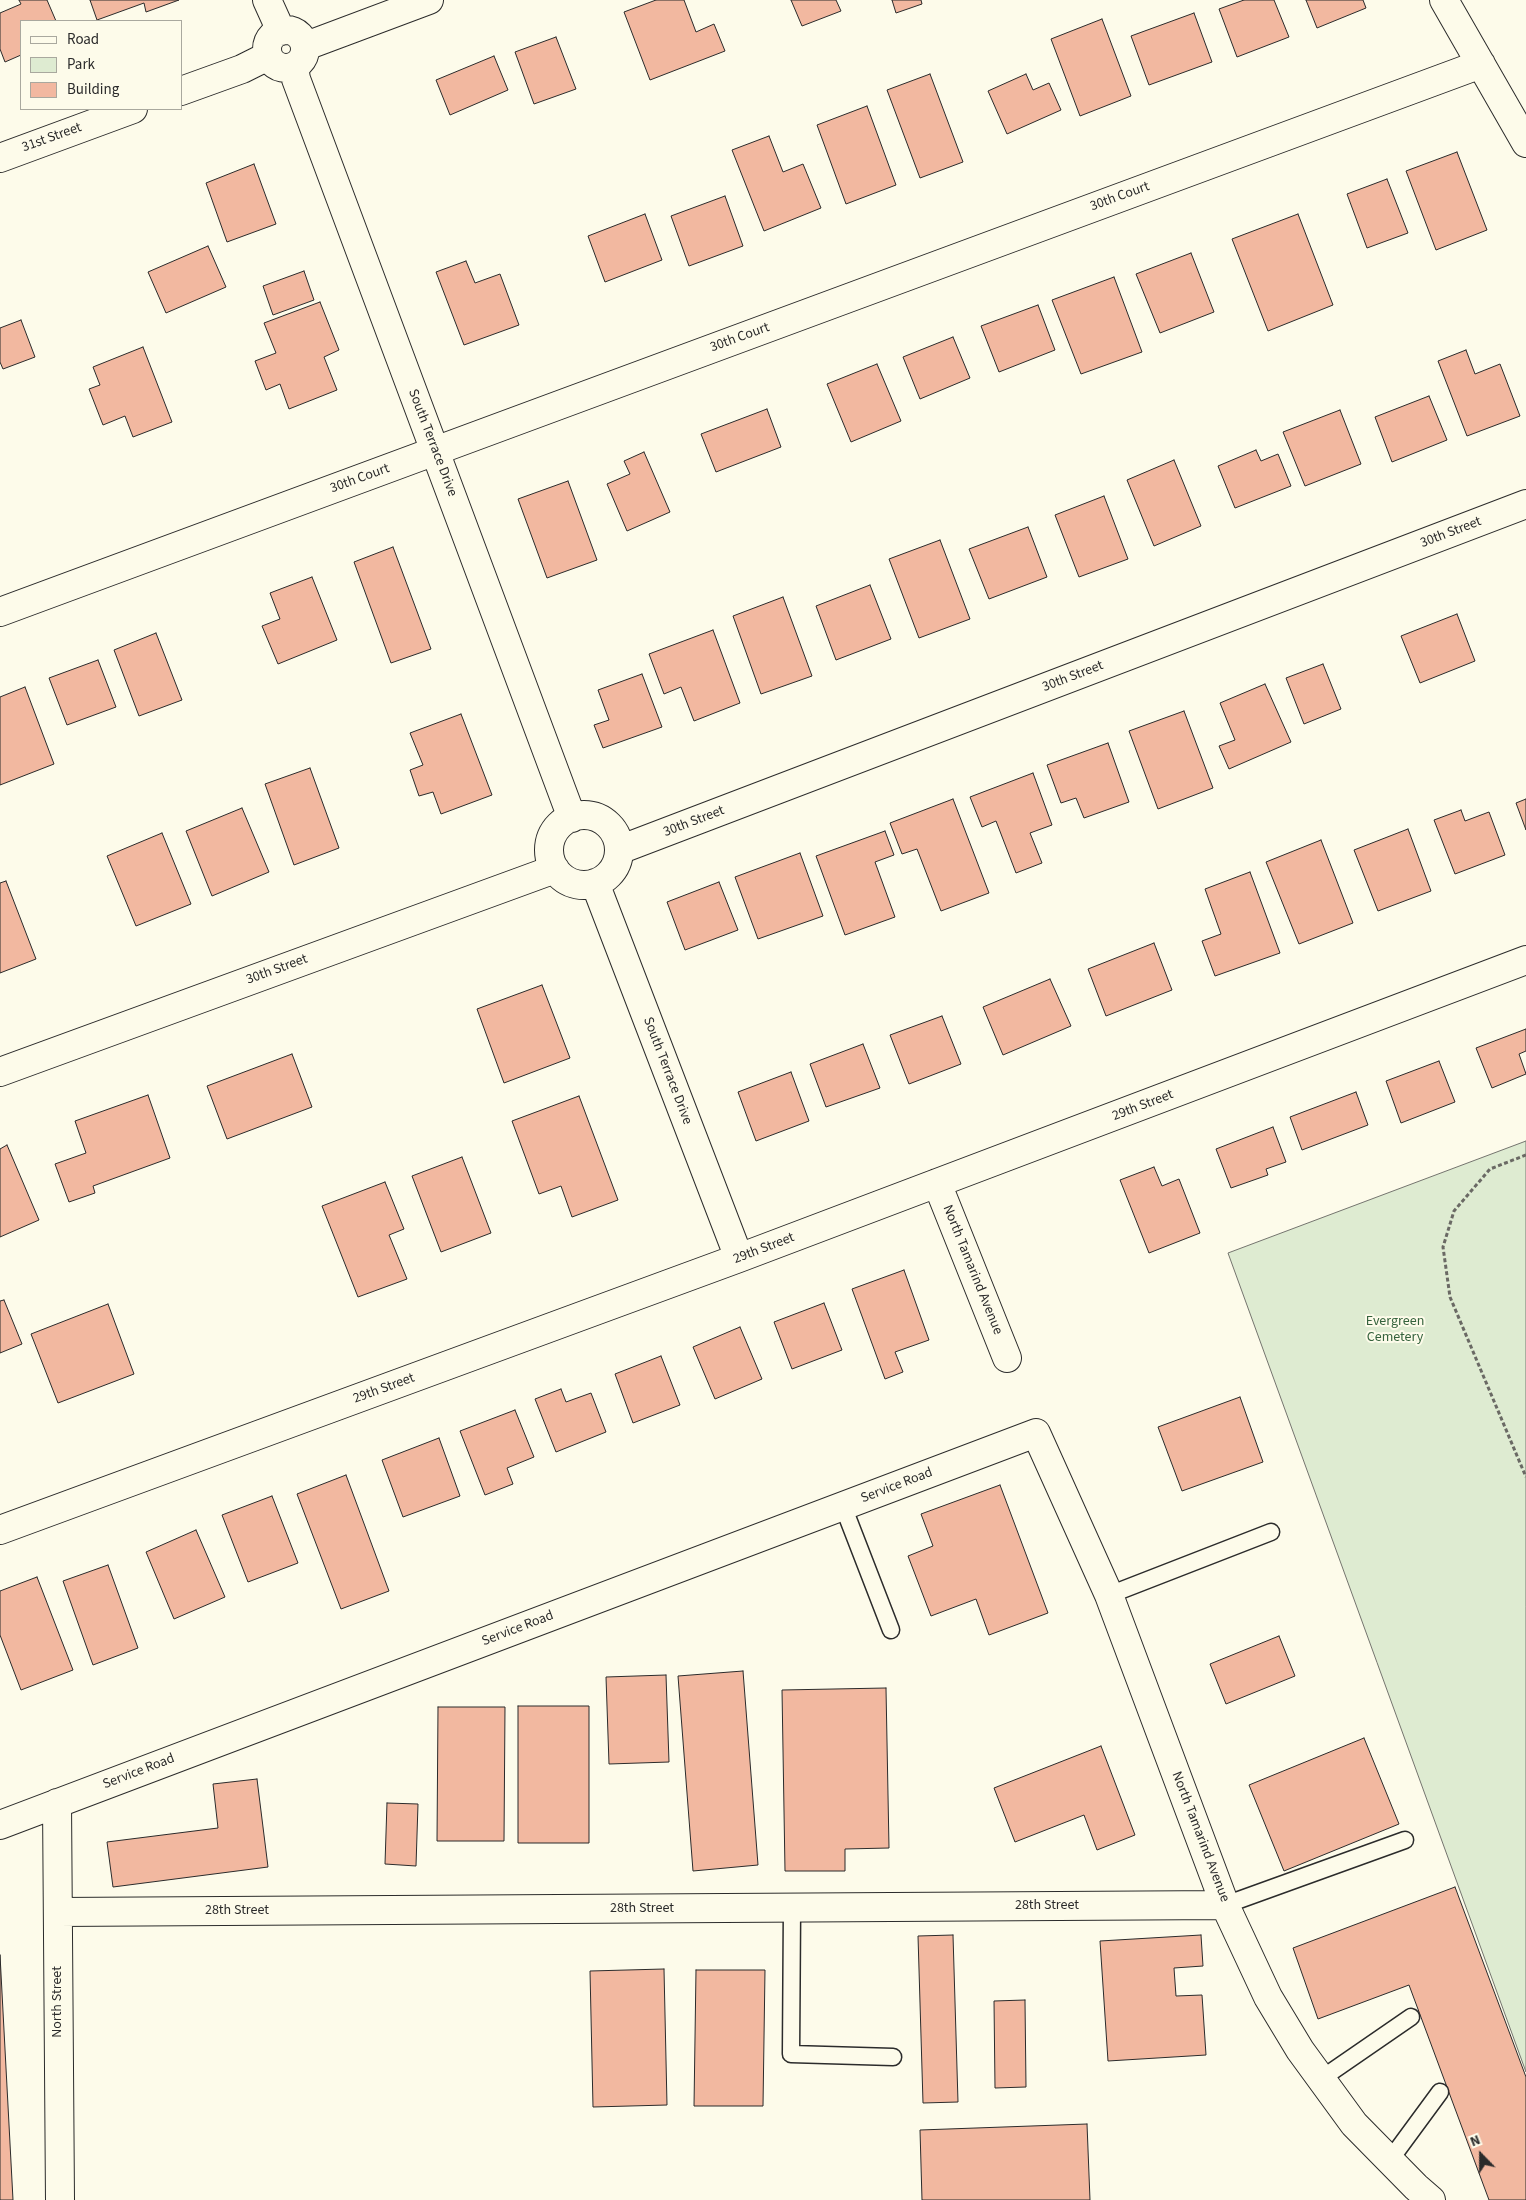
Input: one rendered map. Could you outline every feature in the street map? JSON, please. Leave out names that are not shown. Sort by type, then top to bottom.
[{"type":"street","points":[[267,0],[281,31]]},
{"type":"street","points":[[300,56],[304,39],[294,31],[281,31],[270,38],[267,50],[268,56],[271,62],[282,68],[300,56],[429,0]]},
{"type":"street","points":[[1444,0],[1526,143]]},
{"type":"street","points":[[182,91],[242,69],[268,56]]},
{"type":"street","name":"South Terrace Drive","points":[[300,56],[300,88],[572,818]]},
{"type":"street","name":"30th Court","points":[[0,612],[1481,64]]},
{"type":"street","name":"31st Street","points":[[0,158],[130,110]]},
{"type":"street","name":"30th Street","points":[[619,850],[1526,504]]},
{"type":"street","points":[[589,816],[605,822],[618,839],[619,850],[618,861],[613,871],[595,883],[584,885],[572,883],[562,877],[555,869],[549,849],[552,839],[563,823],[572,818],[589,816]]},
{"type":"street","name":"30th Street","points":[[0,1072],[555,869]]},
{"type":"street","name":"South Terrace Drive","points":[[595,883],[739,1258]]},
{"type":"street","name":"29th Street","points":[[0,1530],[739,1258],[1526,960]]},
{"type":"street","name":"North Tamarind Avenue","points":[[937,1184],[1007,1358]]},
{"type":"street","name":"North Tamarind Avenue","points":[[1036,1433],[1109,1595],[1225,1905],[1268,1997],[1300,2050],[1354,2124],[1431,2200]]},
{"type":"street","name":"Service Road","points":[[0,1825],[1036,1433]]},
{"type":"street","name":"North Street","points":[[57,1803],[60,2200]]},
{"type":"street","name":"28th Street","points":[[58,1912],[1225,1905]]},
{"type":"lane","points":[[843,1506],[891,1630]]},
{"type":"lane","points":[[1109,1595],[1272,1532]]},
{"type":"lane","points":[[1225,1905],[1405,1840]]},
{"type":"lane","points":[[792,1908],[791,2054],[893,2057]]},
{"type":"lane","points":[[1322,2079],[1410,2017]]},
{"type":"lane","points":[[1390,2160],[1440,2092]]},
{"type":"path","points":[[1526,1155],[1490,1169],[1454,1211],[1443,1247],[1450,1297],[1526,1477]]},
{"type":"green space","name":"Evergreen Cemetery","points":[[1526,1141],[1526,2072],[1228,1253]]},
{"type":"building","points":[[19,0],[47,0],[56,20],[20,20],[20,55],[5,62],[0,49],[0,13],[21,4]]},
{"type":"building","points":[[90,0],[179,0],[146,12],[144,3],[97,20]]},
{"type":"building","points":[[656,0],[684,0],[696,32],[714,24],[725,51],[650,80],[624,12]]},
{"type":"building","points":[[791,0],[836,0],[841,11],[802,26]]},
{"type":"building","points":[[892,0],[921,0],[922,4],[896,13]]},
{"type":"building","points":[[1244,0],[1274,0],[1289,37],[1237,57],[1219,9]]},
{"type":"building","points":[[1306,0],[1363,0],[1366,8],[1317,28]]},
{"type":"building","points":[[1194,13],[1212,62],[1149,85],[1131,36]]},
{"type":"building","points":[[1102,19],[1131,96],[1080,116],[1051,39]]},
{"type":"building","points":[[556,37],[576,89],[534,104],[515,52]]},
{"type":"building","points":[[494,56],[508,90],[450,115],[436,80]]},
{"type":"building","points":[[930,74],[963,162],[920,178],[887,90]]},
{"type":"building","points":[[1026,74],[1033,90],[1049,83],[1061,110],[1007,134],[988,91]]},
{"type":"building","points":[[867,106],[896,185],[846,204],[817,125]]},
{"type":"building","points":[[769,136],[783,172],[803,164],[821,208],[764,231],[732,150]]},
{"type":"building","points":[[1457,152],[1487,230],[1436,250],[1406,171]]},
{"type":"building","points":[[254,164],[276,224],[227,242],[206,183]]},
{"type":"building","points":[[1387,179],[1408,233],[1367,248],[1347,194]]},
{"type":"building","points":[[725,196],[743,246],[689,266],[671,216]]},
{"type":"building","points":[[645,214],[662,260],[605,282],[588,236]]},
{"type":"building","points":[[1298,214],[1333,305],[1268,331],[1232,239]]},
{"type":"building","points":[[208,246],[226,287],[166,313],[148,272]]},
{"type":"building","points":[[1191,253],[1214,312],[1160,333],[1136,274]]},
{"type":"building","points":[[466,261],[475,283],[500,274],[519,325],[464,345],[436,272]]},
{"type":"building","points":[[304,271],[314,300],[273,315],[263,286]]},
{"type":"building","points":[[1114,277],[1142,352],[1081,374],[1052,300]]},
{"type":"building","points":[[320,302],[339,350],[324,357],[337,390],[289,409],[280,384],[266,390],[255,361],[276,353],[264,323]]},
{"type":"building","points":[[1038,305],[1055,350],[999,372],[981,326]]},
{"type":"building","points":[[21,320],[35,357],[3,369],[0,362],[0,328]]},
{"type":"building","points":[[953,337],[970,378],[920,399],[903,357]]},
{"type":"building","points":[[143,347],[172,422],[133,437],[125,416],[103,425],[89,389],[100,385],[93,367]]},
{"type":"building","points":[[1466,350],[1475,374],[1500,364],[1520,416],[1467,436],[1438,361]]},
{"type":"building","points":[[877,364],[901,421],[851,442],[827,384]]},
{"type":"building","points":[[1429,396],[1447,440],[1392,462],[1375,417]]},
{"type":"building","points":[[767,409],[781,447],[716,472],[701,434]]},
{"type":"building","points":[[1340,410],[1361,464],[1305,486],[1283,432]]},
{"type":"building","points":[[1256,450],[1261,461],[1278,454],[1291,486],[1235,508],[1218,466]]},
{"type":"building","points":[[644,452],[670,512],[627,531],[607,484],[630,474],[624,461]]},
{"type":"building","points":[[1174,460],[1201,526],[1154,546],[1127,480]]},
{"type":"building","points":[[568,481],[597,560],[547,578],[518,499]]},
{"type":"building","points":[[1104,496],[1128,559],[1079,577],[1055,515]]},
{"type":"building","points":[[1028,527],[1047,577],[989,599],[969,549]]},
{"type":"building","points":[[940,540],[970,619],[919,638],[889,559]]},
{"type":"building","points":[[393,547],[431,649],[391,663],[354,562]]},
{"type":"building","points":[[312,577],[337,640],[278,664],[262,626],[280,619],[270,593]]},
{"type":"building","points":[[870,585],[891,639],[836,660],[816,606]]},
{"type":"building","points":[[783,597],[812,676],[761,694],[733,616]]},
{"type":"building","points":[[1457,614],[1475,661],[1420,683],[1401,636]]},
{"type":"building","points":[[713,630],[740,703],[694,721],[681,687],[664,694],[649,654]]},
{"type":"building","points":[[156,633],[182,700],[139,716],[114,650]]},
{"type":"building","points":[[98,660],[116,707],[67,725],[49,678]]},
{"type":"building","points":[[1323,664],[1341,709],[1304,724],[1286,678]]},
{"type":"building","points":[[642,674],[662,727],[603,748],[594,725],[609,720],[598,690]]},
{"type":"building","points":[[1265,684],[1291,742],[1229,769],[1219,746],[1235,740],[1220,703]]},
{"type":"building","points":[[25,687],[54,764],[0,785],[0,697]]},
{"type":"building","points":[[1184,711],[1213,788],[1158,809],[1129,731]]},
{"type":"building","points":[[461,714],[492,795],[441,814],[433,792],[419,796],[410,770],[423,765],[410,733]]},
{"type":"building","points":[[1108,743],[1129,802],[1084,818],[1076,798],[1061,803],[1047,765]]},
{"type":"building","points":[[310,768],[339,848],[294,865],[265,784]]},
{"type":"building","points":[[1033,773],[1052,825],[1030,833],[1042,863],[1016,873],[996,821],[982,827],[970,797]]},
{"type":"building","points":[[953,799],[989,893],[941,911],[917,849],[902,854],[890,823]]},
{"type":"building","points":[[1526,799],[1526,830],[1516,803]]},
{"type":"building","points":[[242,808],[269,872],[212,896],[186,831]]},
{"type":"building","points":[[1461,810],[1465,821],[1489,812],[1505,855],[1455,874],[1434,820]]},
{"type":"building","points":[[1408,829],[1431,891],[1378,911],[1354,850]]},
{"type":"building","points":[[885,831],[894,855],[875,862],[895,917],[845,935],[816,856]]},
{"type":"building","points":[[162,833],[191,904],[136,926],[107,856]]},
{"type":"building","points":[[1321,840],[1353,923],[1299,944],[1266,862]]},
{"type":"building","points":[[800,853],[823,916],[758,939],[735,877]]},
{"type":"building","points":[[1250,872],[1280,953],[1215,976],[1202,941],[1221,934],[1205,889]]},
{"type":"building","points":[[6,881],[36,959],[0,973],[0,883]]},
{"type":"building","points":[[719,882],[738,930],[685,950],[667,902]]},
{"type":"building","points":[[1154,943],[1172,990],[1106,1016],[1088,969]]},
{"type":"building","points":[[1050,979],[1071,1026],[1003,1055],[983,1007]]},
{"type":"building","points":[[542,985],[570,1058],[504,1083],[477,1009]]},
{"type":"building","points":[[942,1016],[961,1064],[909,1084],[890,1035]]},
{"type":"building","points":[[1526,1029],[1526,1051],[1519,1054],[1526,1074],[1492,1088],[1476,1048]]},
{"type":"building","points":[[863,1044],[880,1088],[826,1107],[810,1064]]},
{"type":"building","points":[[292,1054],[312,1107],[227,1139],[207,1086]]},
{"type":"building","points":[[1439,1061],[1455,1102],[1401,1123],[1386,1081]]},
{"type":"building","points":[[791,1072],[809,1121],[756,1141],[738,1092]]},
{"type":"building","points":[[1356,1092],[1368,1125],[1302,1150],[1290,1117]]},
{"type":"building","points":[[148,1095],[170,1158],[93,1186],[95,1193],[69,1202],[55,1164],[86,1153],[75,1121]]},
{"type":"building","points":[[579,1096],[618,1200],[572,1217],[561,1186],[539,1194],[512,1121]]},
{"type":"building","points":[[1273,1127],[1286,1162],[1266,1169],[1268,1175],[1231,1188],[1216,1149]]},
{"type":"building","points":[[7,1145],[39,1220],[0,1237],[0,1149]]},
{"type":"building","points":[[462,1157],[491,1233],[441,1252],[412,1176]]},
{"type":"building","points":[[1154,1167],[1162,1186],[1179,1179],[1200,1233],[1149,1253],[1120,1180]]},
{"type":"building","points":[[385,1182],[404,1229],[389,1235],[407,1279],[358,1297],[322,1206]]},
{"type":"building","points":[[904,1270],[929,1340],[895,1352],[903,1372],[885,1379],[852,1289]]},
{"type":"building","points":[[4,1300],[22,1344],[0,1353],[0,1301]]},
{"type":"building","points":[[824,1303],[842,1350],[792,1369],[774,1322]]},
{"type":"building","points":[[108,1304],[134,1374],[58,1403],[31,1334]]},
{"type":"building","points":[[740,1327],[762,1379],[715,1399],[693,1347]]},
{"type":"building","points":[[661,1356],[680,1405],[633,1423],[615,1374]]},
{"type":"building","points":[[561,1389],[566,1402],[591,1393],[606,1432],[556,1452],[535,1399]]},
{"type":"building","points":[[1240,1397],[1263,1462],[1182,1491],[1158,1427]]},
{"type":"building","points":[[515,1410],[534,1457],[507,1468],[513,1484],[485,1495],[460,1431]]},
{"type":"building","points":[[439,1438],[460,1496],[403,1517],[382,1460]]},
{"type":"building","points":[[346,1475],[389,1591],[341,1609],[297,1494]]},
{"type":"building","points":[[1000,1485],[1048,1613],[989,1635],[976,1599],[931,1616],[908,1556],[933,1546],[921,1514]]},
{"type":"building","points":[[272,1496],[298,1563],[248,1582],[222,1515]]},
{"type":"building","points":[[196,1530],[225,1597],[174,1619],[146,1552]]},
{"type":"building","points":[[108,1565],[138,1648],[93,1665],[63,1581]]},
{"type":"building","points":[[37,1577],[73,1670],[21,1690],[0,1635],[0,1591]]},
{"type":"building","points":[[1279,1636],[1295,1676],[1226,1704],[1210,1664]]},
{"type":"building","points":[[743,1671],[758,1865],[693,1871],[678,1676]]},
{"type":"building","points":[[666,1675],[669,1762],[609,1764],[606,1677]]},
{"type":"building","points":[[886,1688],[889,1848],[845,1849],[845,1871],[785,1871],[782,1690]]},
{"type":"building","points":[[518,1706],[589,1706],[589,1843],[518,1843]]},
{"type":"building","points":[[438,1707],[505,1707],[504,1841],[437,1841]]},
{"type":"building","points":[[1364,1738],[1399,1824],[1284,1871],[1249,1785]]},
{"type":"building","points":[[1101,1746],[1135,1835],[1097,1850],[1084,1815],[1015,1842],[994,1788]]},
{"type":"building","points":[[257,1779],[268,1867],[113,1887],[107,1842],[218,1828],[213,1784]]},
{"type":"building","points":[[387,1803],[418,1804],[416,1866],[385,1864]]},
{"type":"building","points":[[1455,1887],[1526,2077],[1526,2200],[1489,2200],[1409,1985],[1318,2019],[1293,1948]]},
{"type":"building","points":[[953,1935],[958,2102],[923,2103],[918,1936]]},
{"type":"building","points":[[1201,1935],[1203,1966],[1174,1968],[1176,1996],[1202,1995],[1206,2055],[1108,2061],[1100,1941]]},
{"type":"building","points":[[0,1955],[13,2200],[0,2200]]},
{"type":"building","points":[[664,1969],[667,2105],[593,2107],[590,1971]]},
{"type":"building","points":[[696,1970],[765,1970],[763,2106],[694,2106]]},
{"type":"building","points":[[1025,2000],[1026,2087],[995,2088],[994,2001]]},
{"type":"building","points":[[1087,2124],[1090,2200],[922,2200],[920,2130]]}]
